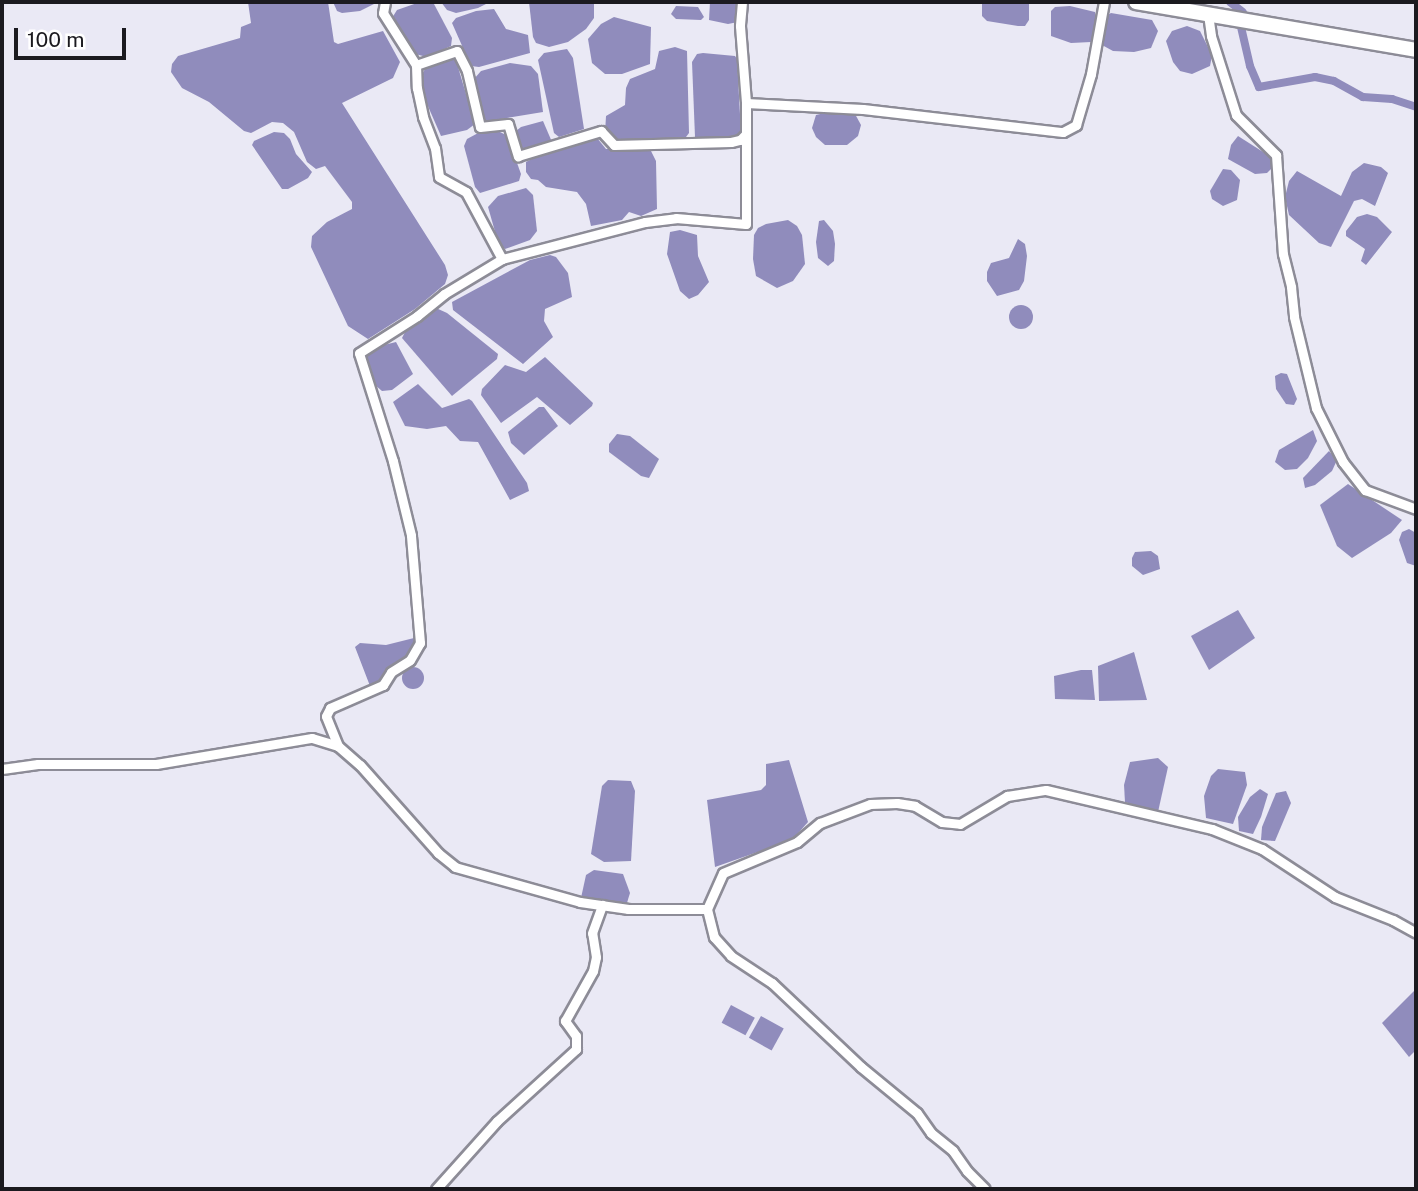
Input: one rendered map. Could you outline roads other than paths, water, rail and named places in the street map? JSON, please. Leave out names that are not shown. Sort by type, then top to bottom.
[{"type":"main road","points":[[1136,2],[1416,50]]},
{"type":"street","points":[[386,2],[383,13],[416,65],[417,88],[423,117],[435,148],[439,177],[466,192],[502,259]]},
{"type":"street","points":[[707,909],[628,909],[601,905],[455,867],[438,853],[395,802],[338,747],[326,716],[330,708],[383,685],[391,672],[410,660],[420,643],[411,535],[393,461],[359,354],[417,316],[444,294],[502,259],[645,222],[676,218],[746,224],[746,103],[740,26],[742,2]]},
{"type":"street","points":[[746,103],[863,109],[1063,132],[1076,125],[1091,74],[1104,2]]},
{"type":"street","points":[[1208,14],[1236,115],[1276,155],[1283,254],[1292,287],[1294,317],[1316,408],[1343,463],[1365,490],[1416,509]]},
{"type":"street","points":[[416,65],[457,51],[467,71],[480,127],[508,124],[518,156],[601,131],[614,145],[731,142],[740,140],[745,135]]},
{"type":"street","points":[[2,769],[63,764],[156,764],[312,738],[338,747]]},
{"type":"street","points":[[985,1189],[967,1171],[953,1151],[931,1133],[918,1113],[861,1067],[772,984],[730,956],[714,937],[707,909],[723,873],[797,842],[820,823],[870,804],[897,803],[915,806],[942,822],[960,824],[1007,796],[1046,790],[1212,829],[1262,849],[1335,897],[1393,920],[1416,933]]},
{"type":"street","points":[[436,1189],[497,1121],[576,1049],[576,1036],[565,1021],[593,971],[596,957],[592,933],[601,905]]},
{"type":"waterway","points":[[1230,2],[1243,12]]},
{"type":"waterway","points":[[1241,27],[1250,66],[1259,87],[1315,77],[1334,81],[1363,97],[1392,99],[1416,107]]}]
